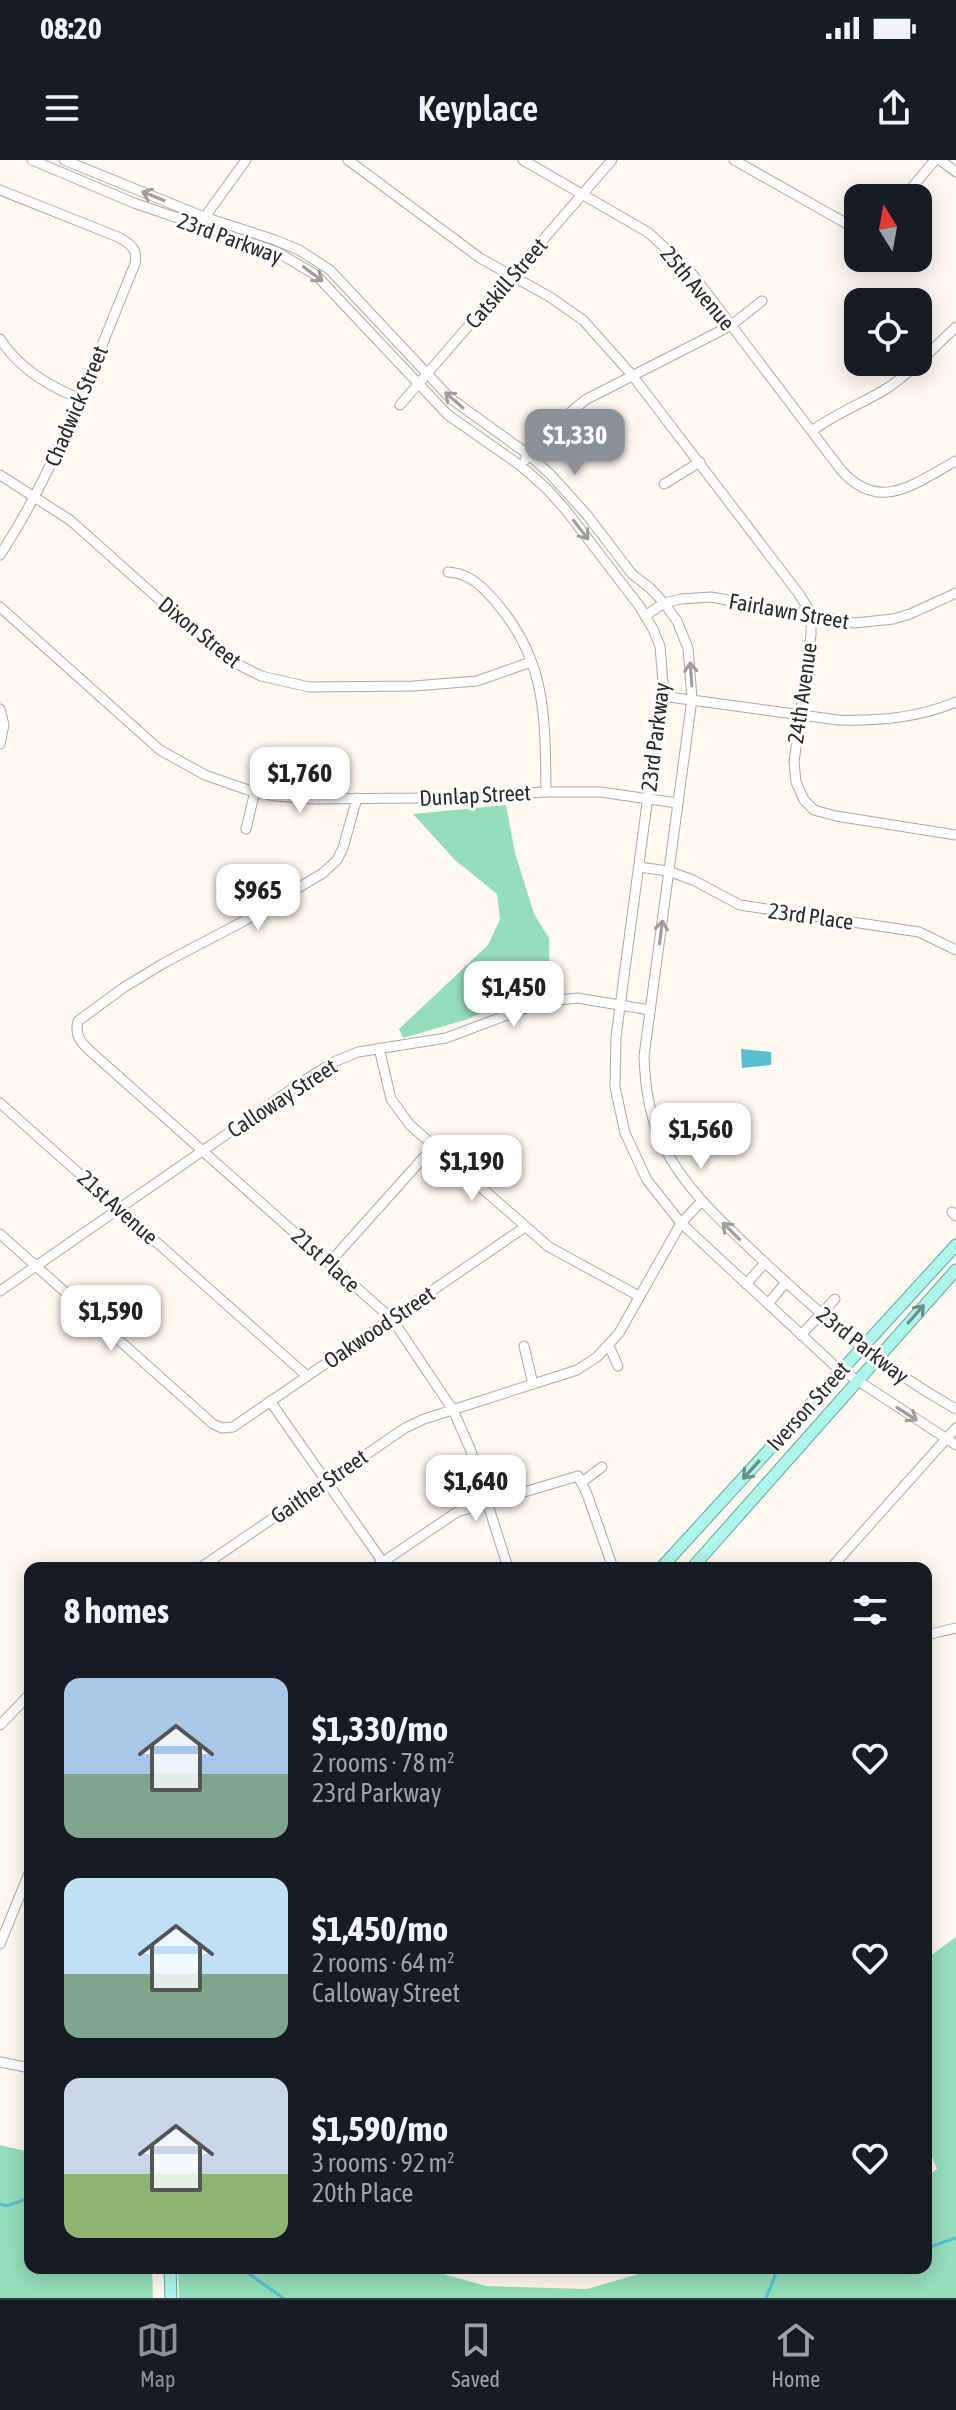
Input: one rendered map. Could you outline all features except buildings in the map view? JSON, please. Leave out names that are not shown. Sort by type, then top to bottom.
[{"type":"main road","name":"Iverson Street","points":[[666,1562],[956,1245]]},
{"type":"main road","name":"Iverson Street","points":[[697,1562],[956,1270]]},
{"type":"main road","points":[[170,2274],[171,2298]]},
{"type":"street","name":"23rd Parkway","points":[[32,160],[197,227],[277,252],[316,275],[448,415],[521,466],[546,488],[645,616],[660,646],[662,696],[619,1006],[614,1063],[615,1087],[625,1133],[647,1180],[681,1223],[840,1370],[956,1445]]},
{"type":"street","name":"23rd Parkway","points":[[64,160],[204,217],[275,240],[299,250],[330,270],[459,405],[529,455],[570,495],[632,574],[664,603],[677,621],[688,648],[692,699],[644,1056],[652,1116],[664,1146],[702,1201],[765,1263],[862,1348],[896,1373],[956,1409]]},
{"type":"street","points":[[86,183],[101,160]]},
{"type":"street","points":[[197,227],[246,160]]},
{"type":"street","name":"24th Avenue","points":[[348,160],[463,246],[583,320],[632,375],[700,462],[811,613],[793,768],[798,790],[809,806],[822,813],[855,820],[956,835]]},
{"type":"street","name":"25th Avenue","points":[[523,160],[649,233],[669,250],[690,271],[854,484],[878,493],[904,489],[956,461]]},
{"type":"street","name":"Catskill Street","points":[[400,405],[612,160]]},
{"type":"street","points":[[734,160],[844,222]]},
{"type":"street","points":[[916,184],[938,160],[956,172]]},
{"type":"street","name":"Chadwick Street","points":[[0,190],[118,237],[135,251],[135,264],[35,497],[0,555]]},
{"type":"street","points":[[521,466],[569,411],[632,375],[730,326],[762,301]]},
{"type":"street","points":[[812,431],[904,376],[956,327]]},
{"type":"street","points":[[0,339],[27,369],[49,385],[78,398]]},
{"type":"street","points":[[664,484],[700,462]]},
{"type":"street","name":"Dixon Street","points":[[0,475],[70,520],[208,643],[237,664],[261,676],[309,687],[414,686],[477,681],[531,662]]},
{"type":"street","points":[[448,572],[460,573],[485,590],[522,638],[543,695],[546,792]]},
{"type":"street","name":"Fairlawn Street","points":[[664,603],[711,597],[855,623],[893,619],[956,593]]},
{"type":"street","points":[[645,616],[664,603]]},
{"type":"street","name":"Dunlap Street","points":[[0,607],[160,750],[205,775],[255,791],[292,798],[600,792],[677,803]]},
{"type":"street","points":[[662,696],[838,720],[881,720],[920,714],[956,702]]},
{"type":"street","points":[[0,709],[4,725],[0,744]]},
{"type":"street","points":[[246,829],[255,791]]},
{"type":"street","name":"21st Place","points":[[357,798],[343,848],[337,860],[323,873],[265,909],[164,963],[89,1012],[77,1023],[76,1034],[201,1151],[392,1319],[453,1410],[471,1451],[506,1562]]},
{"type":"street","name":"23rd Place","points":[[639,867],[668,871],[740,905],[919,932],[956,950]]},
{"type":"street","name":"Calloway Street","points":[[0,1291],[323,1069],[358,1052],[446,1038],[542,1002],[577,998],[650,1010]]},
{"type":"street","points":[[379,1048],[391,1099],[410,1125],[433,1147],[563,1256],[639,1296]]},
{"type":"street","name":"21st Avenue","points":[[0,1103],[307,1376]]},
{"type":"street","points":[[330,1262],[433,1147]]},
{"type":"street","name":"Gaither Street","points":[[209,1562],[405,1428],[577,1370],[597,1357],[609,1346],[681,1223],[702,1201]]},
{"type":"street","name":"Oakwood Street","points":[[36,1265],[213,1424],[222,1428],[233,1427],[525,1227]]},
{"type":"street","points":[[0,1234],[36,1265]]},
{"type":"street","points":[[746,1284],[765,1263]]},
{"type":"street","points":[[768,1304],[786,1282]]},
{"type":"street","points":[[801,1335],[835,1299]]},
{"type":"street","points":[[524,1346],[533,1384]]},
{"type":"street","points":[[609,1346],[618,1366]]},
{"type":"street","points":[[270,1401],[378,1562]]},
{"type":"street","points":[[836,1562],[956,1428]]},
{"type":"street","points":[[386,1562],[437,1523],[457,1512],[580,1479],[602,1467]]},
{"type":"street","points":[[580,1479],[611,1562]]},
{"type":"street","points":[[932,1634],[956,1628]]},
{"type":"street","points":[[0,1725],[24,1700]]},
{"type":"street","points":[[0,1944],[24,1886]]},
{"type":"street","points":[[0,2062],[24,2067]]},
{"type":"green space","points":[[506,805],[515,853],[534,914],[549,938],[550,990],[403,1038],[399,1029],[488,945],[500,919],[497,894],[455,860],[413,814]]},
{"type":"green space","points":[[956,1937],[956,2298],[179,2298],[178,2274],[443,2274],[486,2286],[587,2289],[639,2274],[932,2274],[932,2173],[937,2169],[932,2157],[932,1955]]},
{"type":"green space","points":[[0,2145],[24,2151],[24,2274],[152,2274],[153,2298],[0,2298]]},
{"type":"water","points":[[741,1049],[771,1052],[771,1065],[742,1068]]},
{"type":"waterway","points":[[0,2204],[6,2206],[24,2200]]},
{"type":"waterway","points":[[932,2246],[956,2238]]},
{"type":"waterway","points":[[249,2274],[283,2298]]},
{"type":"waterway","points":[[766,2298],[776,2274]]}]
